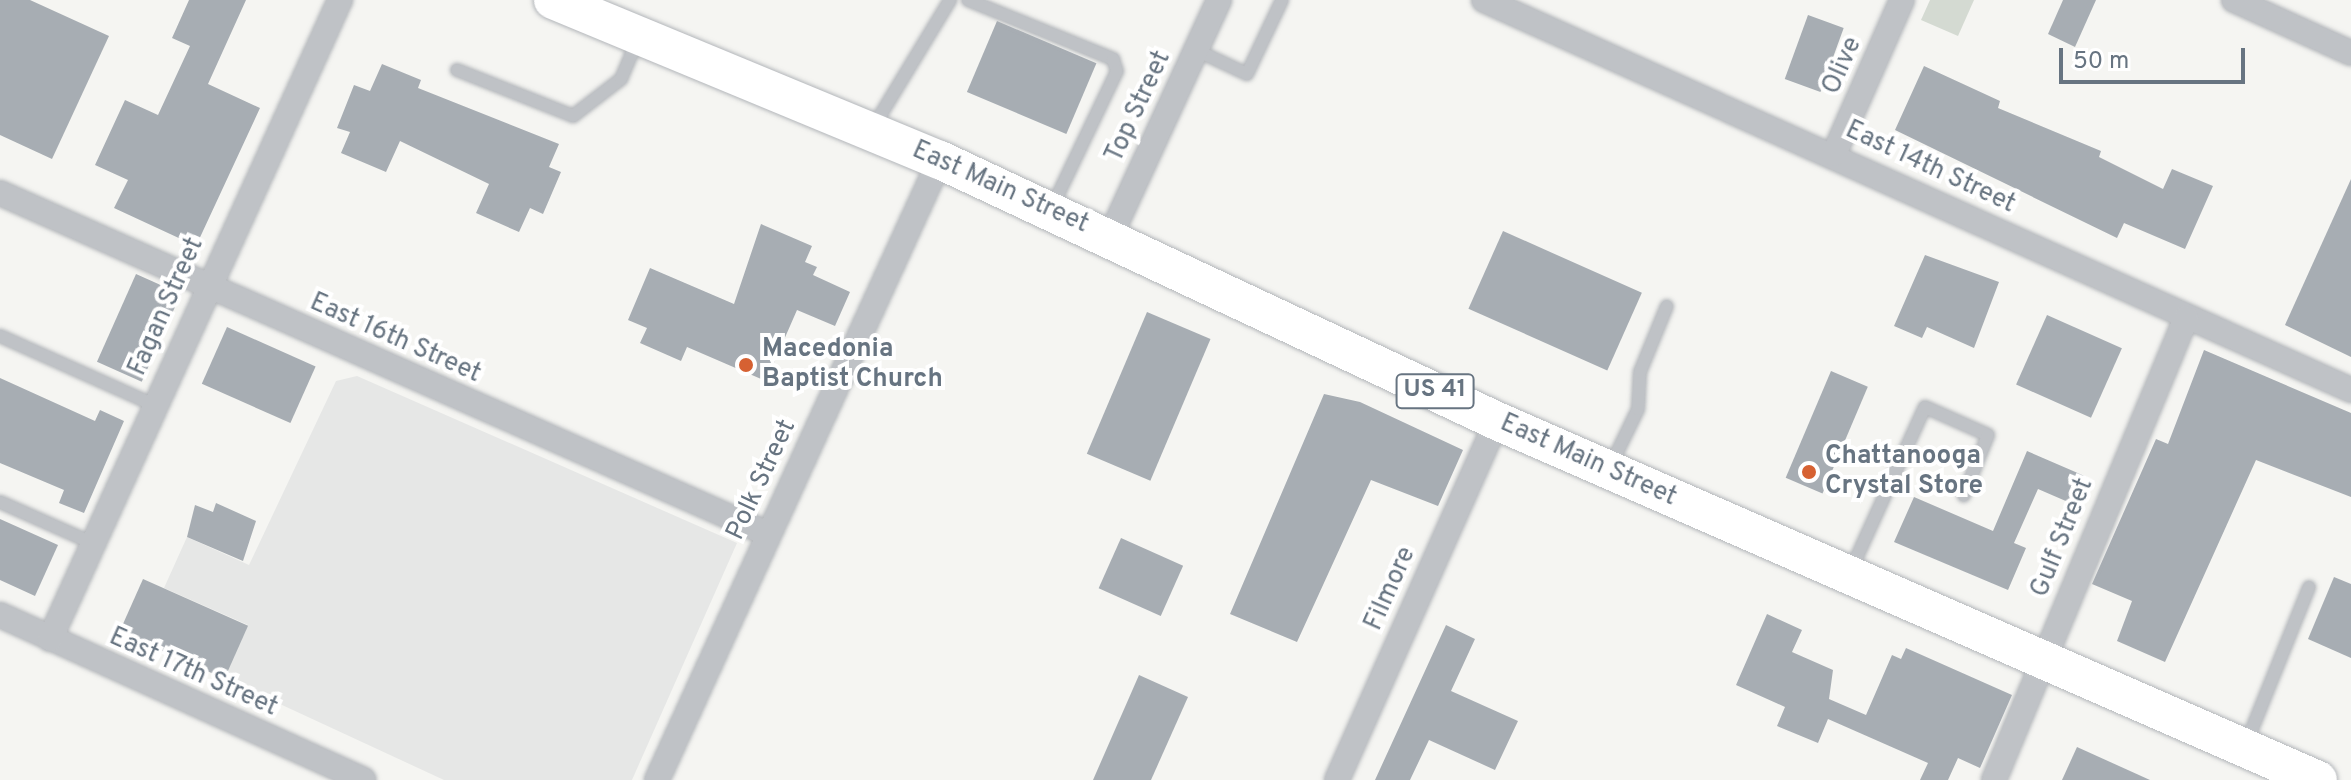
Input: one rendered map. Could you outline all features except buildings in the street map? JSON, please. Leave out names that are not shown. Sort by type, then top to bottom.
[{"type":"main road","name":"East Main Street","points":[[553,0],[940,160],[1110,237],[1497,421],[2317,780]]},
{"type":"street","name":"Fagan Street","points":[[50,639],[207,286],[340,0]]},
{"type":"street","name":"Top Street","points":[[1110,237],[1219,0]]},
{"type":"street","name":"East 14th Street","points":[[1484,0],[1834,154],[2186,318],[2351,390]]},
{"type":"street","name":"Olive","points":[[1834,154],[1902,0]]},
{"type":"street","points":[[2234,0],[2351,53]]},
{"type":"street","name":"Polk Street","points":[[657,780],[940,160]]},
{"type":"street","name":"East 16th Street","points":[[0,193],[768,534]]},
{"type":"street","name":"Gulf Street","points":[[1994,780],[2186,318]]},
{"type":"street","name":"Filmore","points":[[1337,780],[1497,421]]},
{"type":"street","name":"East 17th Street","points":[[0,615],[363,780]]},
{"type":"lane","points":[[871,132],[950,0]]},
{"type":"lane","points":[[968,0],[1113,59],[1117,71],[1050,210]]},
{"type":"lane","points":[[1196,50],[1247,74],[1282,0]]},
{"type":"lane","points":[[457,70],[573,116],[621,79],[639,36]]},
{"type":"lane","points":[[1609,470],[1638,409],[1640,372],[1667,306]]},
{"type":"lane","points":[[0,336],[154,405]]},
{"type":"lane","points":[[1849,575],[1925,407],[1988,435],[1964,495]]},
{"type":"lane","points":[[0,502],[92,543]]},
{"type":"lane","points":[[2244,747],[2309,587]]},
{"type":"shaded area","points":[[1930,0],[1974,0],[1958,36],[1921,20]]},
{"type":"shaded area","points":[[357,376],[737,543],[632,780],[444,780],[224,678],[248,625],[164,588],[187,537],[249,565],[336,381]]},
{"type":"place","name":"Macedonia Baptist Church","points":[[746,365]]},
{"type":"place","name":"Chattanooga Crystal Store","points":[[1809,472]]}]
